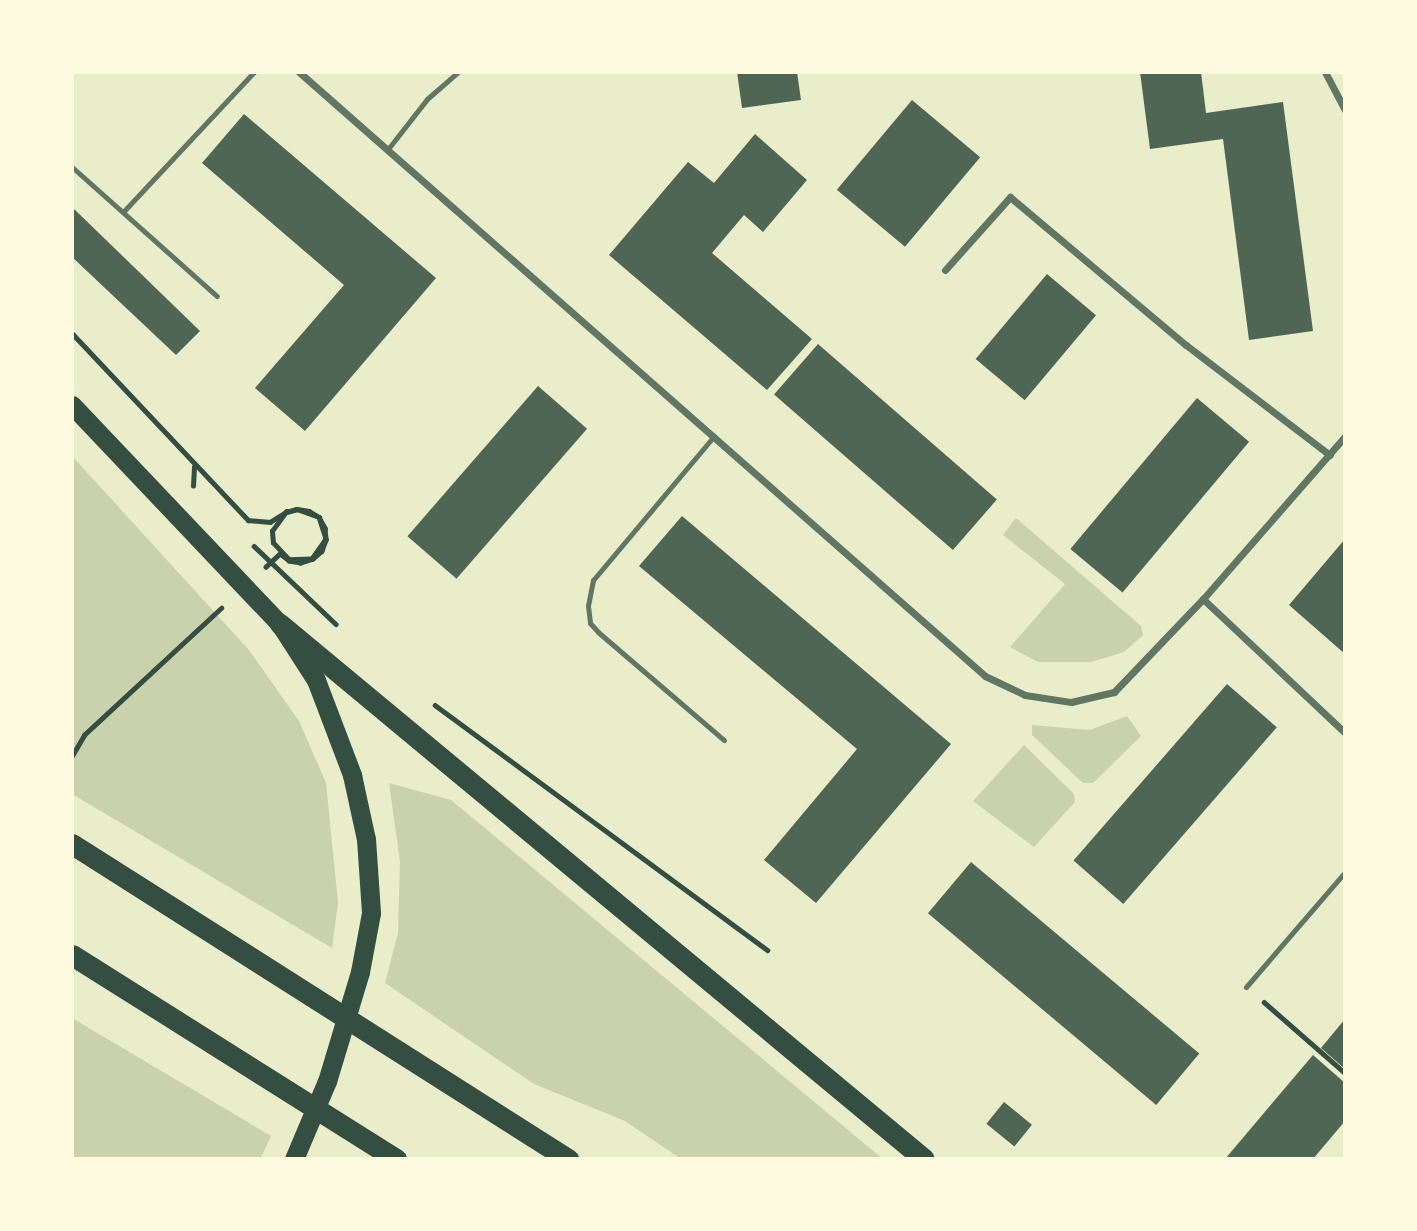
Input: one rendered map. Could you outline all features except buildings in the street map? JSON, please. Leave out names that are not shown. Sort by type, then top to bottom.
[{"type":"highway","points":[[72,405],[280,624],[925,1159]]},
{"type":"highway","points":[[280,624],[316,680],[352,775],[366,839],[371,913],[360,972],[327,1081],[294,1159]]},
{"type":"highway","points":[[72,844],[568,1159]]},
{"type":"highway","points":[[72,955],[396,1159]]},
{"type":"street","points":[[299,72],[985,676],[1025,695],[1071,702],[1114,692],[1203,599],[1345,436]]},
{"type":"street","points":[[1325,72],[1345,110]]},
{"type":"street","points":[[945,270],[1010,197],[1186,345],[1330,455]]},
{"type":"street","points":[[1203,599],[1345,733]]},
{"type":"lane","points":[[123,212],[254,72]]},
{"type":"lane","points":[[388,149],[427,99],[458,72]]},
{"type":"lane","points":[[72,166],[217,296]]},
{"type":"lane","points":[[714,436],[593,580],[588,606],[590,623],[598,632],[724,740]]},
{"type":"lane","points":[[1246,987],[1345,872]]},
{"type":"path","points":[[72,333],[194,466],[248,520],[258,524],[297,509],[319,517],[325,528],[322,551],[301,563],[280,554],[260,572]]},
{"type":"path","points":[[194,466],[193,487],[203,497]]},
{"type":"path","points":[[286,512],[272,531],[273,543],[289,560],[301,562],[321,550],[326,539],[319,517]]},
{"type":"path","points":[[249,542],[338,626]]},
{"type":"path","points":[[72,756],[84,735],[231,599]]},
{"type":"path","points":[[431,702],[767,950]]},
{"type":"path","points":[[1246,987],[1345,1073]]},
{"type":"green space","points":[[72,456],[249,650],[299,721],[326,783],[338,903],[332,948],[72,794]]},
{"type":"green space","points":[[1016,518],[1141,626],[1143,635],[1124,652],[1091,662],[1038,662],[1010,647],[1065,584],[1003,535]]},
{"type":"green space","points":[[1127,716],[1141,736],[1093,783],[1083,783],[1032,735],[1032,725],[1090,730]]},
{"type":"green space","points":[[1024,745],[1074,794],[1075,802],[1034,847],[973,801]]},
{"type":"green space","points":[[389,783],[451,800],[883,1159],[681,1159],[625,1121],[534,1084],[385,983],[398,933],[400,862]]},
{"type":"green space","points":[[72,1018],[271,1136],[260,1159],[72,1159]]}]
